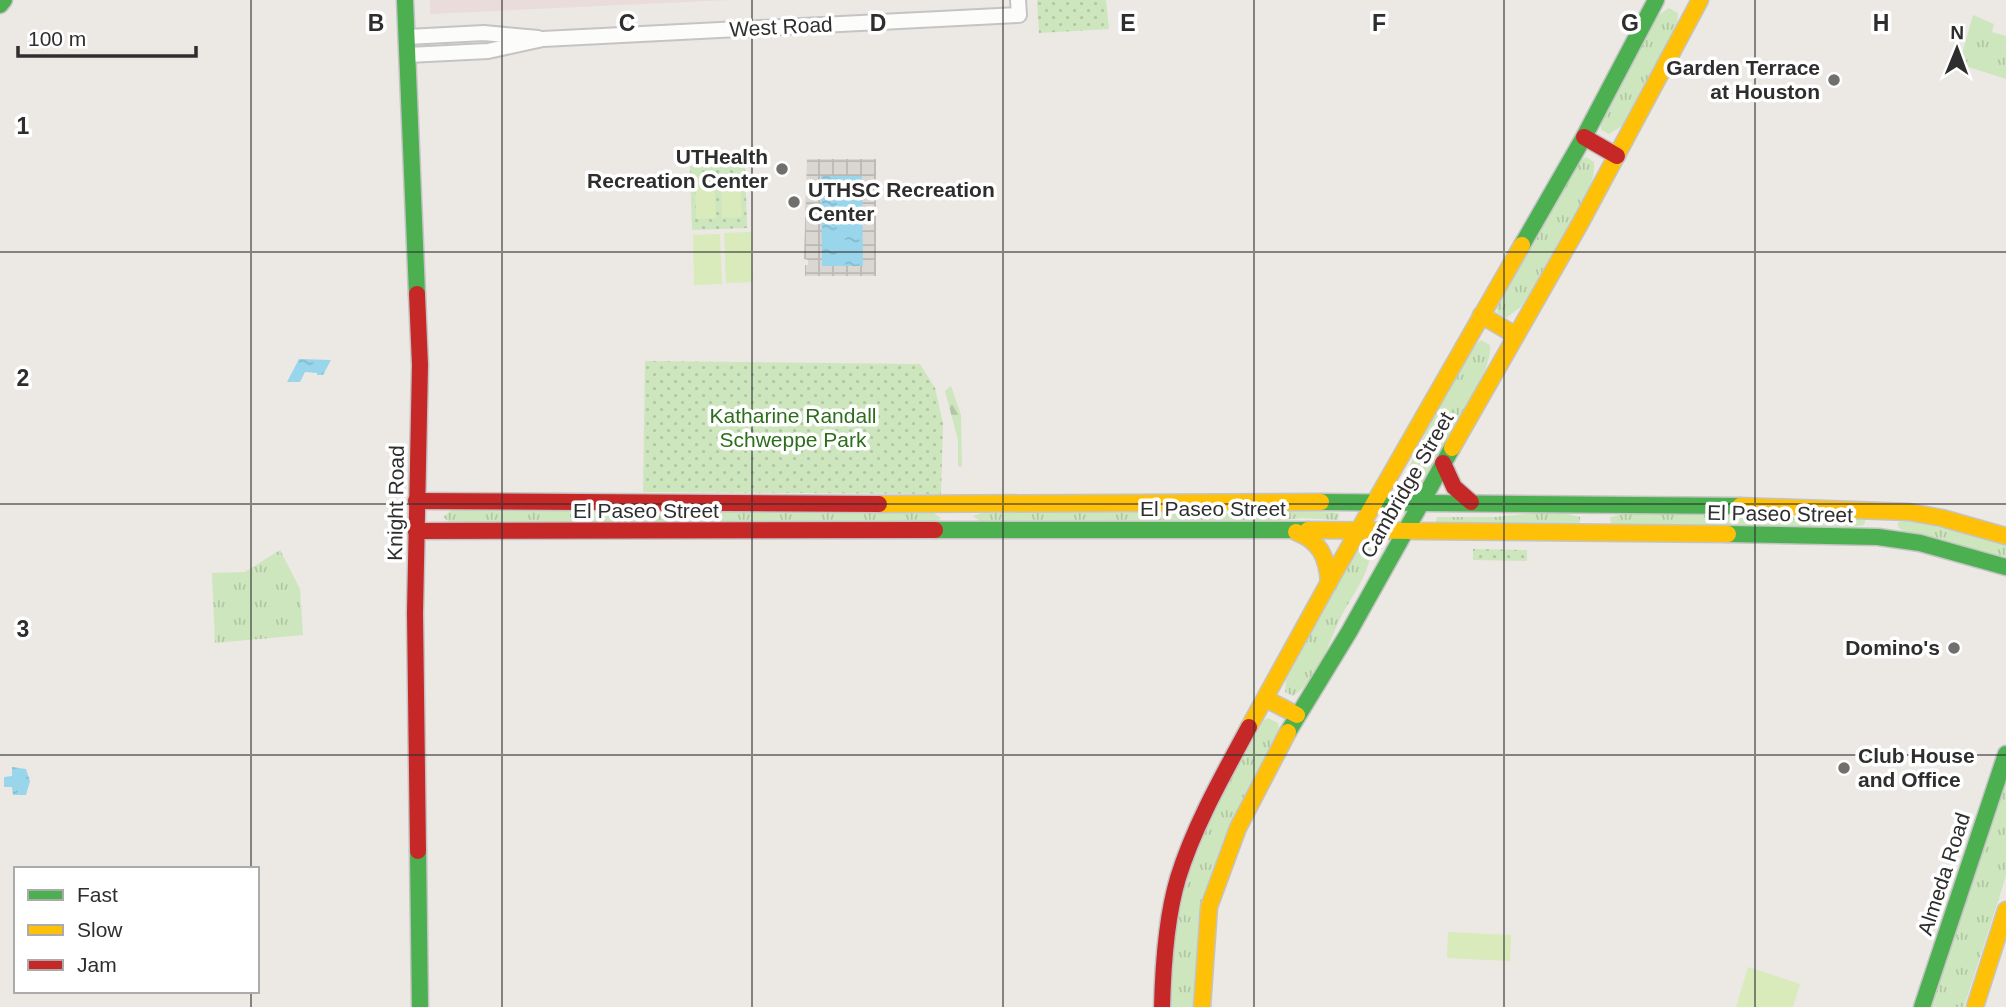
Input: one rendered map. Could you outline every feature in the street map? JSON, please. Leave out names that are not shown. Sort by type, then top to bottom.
[{"type":"street","points":[[0,5],[4,0]]},
{"type":"street","name":"Knight Road","points":[[405,0],[420,365],[415,531],[420,1007]]},
{"type":"street","name":"West Road","points":[[408,55],[488,51],[543,39],[1019,15],[1018,0]]},
{"type":"street","name":"Cambridge Street","points":[[1162,1007],[1163,962],[1178,878],[1214,791],[1329,582],[1584,137],[1656,0]]},
{"type":"street","name":"Cambridge Street","points":[[1202,1007],[1209,908],[1238,828],[1297,715],[1349,632],[1617,156],[1694,2]]},
{"type":"street","name":"West Road","points":[[407,37],[484,33],[517,34],[543,39]]},
{"type":"street","points":[[1584,137],[1617,156]]},
{"type":"street","points":[[1481,315],[1515,335]]},
{"type":"street","points":[[1443,463],[1454,487],[1471,502]]},
{"type":"street","name":"El Paseo Street","points":[[416,501],[959,504],[1471,502],[1809,507],[1909,512],[1942,518],[2006,536]]},
{"type":"street","points":[[700,503],[700,532]]},
{"type":"street","points":[[953,531],[959,504]]},
{"type":"street","points":[[1596,504],[1596,531]]},
{"type":"street","points":[[1878,537],[1879,510]]},
{"type":"street","points":[[1289,530],[1306,535],[1321,547],[1328,567],[1329,582]]},
{"type":"street","name":"El Paseo Street","points":[[415,531],[1405,530],[1878,537],[1920,543],[2006,567]]},
{"type":"street","points":[[1266,699],[1297,715]]},
{"type":"street","name":"Almeda Road","points":[[1923,1007],[2006,754]]},
{"type":"street","points":[[1975,1007],[2006,910]]},
{"type":"shaded area","points":[[430,0],[729,0],[430,14]]},
{"type":"shaded area","points":[[807,159],[876,159],[876,276],[805,276],[805,265],[808,265],[808,260],[804,259]]},
{"type":"green space","points":[[1037,0],[1106,0],[1109,29],[1039,33]]},
{"type":"green space","points":[[1669,8],[1678,13],[1677,24],[1622,126],[1609,134],[1601,130],[1601,119],[1657,16]]},
{"type":"green space","points":[[1973,15],[1994,24],[1992,32],[2006,36],[2006,79],[1959,64]]},
{"type":"green space","points":[[1586,157],[1594,162],[1594,167],[1585,197],[1522,306],[1506,318],[1497,313],[1497,306],[1575,163]]},
{"type":"green space","points":[[745,164],[747,228],[692,230],[690,166]]},
{"type":"green space","points":[[721,175],[740,175],[742,217],[722,218]]},
{"type":"green space","points":[[714,176],[716,218],[696,219],[695,177]]},
{"type":"green space","points":[[751,232],[753,282],[726,283],[724,233]]},
{"type":"green space","points":[[720,234],[722,284],[694,285],[693,235]]},
{"type":"green space","points":[[1481,340],[1490,345],[1489,358],[1474,393],[1422,482],[1414,490],[1405,490],[1408,469],[1465,353]]},
{"type":"green space","name":"Katharine Randall Schweppe Park","points":[[645,361],[920,364],[935,388],[943,423],[941,494],[643,492]]},
{"type":"green space","points":[[951,386],[961,415],[962,467],[958,466],[958,440],[945,391]]},
{"type":"green space","points":[[452,510],[670,510],[678,517],[667,523],[454,526],[443,517]]},
{"type":"green space","points":[[929,510],[941,518],[934,524],[727,524],[712,517],[723,512]]},
{"type":"green space","points":[[987,511],[1339,513],[1338,520],[1302,518],[1239,525],[984,524],[973,516]]},
{"type":"green space","points":[[1556,511],[1580,517],[1580,522],[1435,524],[1437,517],[1495,517]]},
{"type":"green space","points":[[1630,513],[1819,513],[1866,519],[1864,525],[1847,528],[1611,525],[1610,517]]},
{"type":"green space","points":[[1911,520],[2006,544],[2006,560],[1907,534],[1898,527],[1898,522]]},
{"type":"green space","points":[[1365,544],[1371,547],[1368,566],[1322,660],[1302,689],[1293,696],[1285,692],[1286,680],[1352,558]]},
{"type":"green space","points":[[1473,549],[1527,550],[1527,561],[1473,560]]},
{"type":"green space","points":[[280,550],[300,589],[303,635],[215,643],[212,573],[245,572]]},
{"type":"green space","points":[[1268,718],[1278,723],[1279,731],[1234,822],[1195,1007],[1167,1007],[1169,962],[1193,849],[1264,720]]},
{"type":"green space","points":[[2006,770],[2006,875],[2002,889],[1964,1007],[1931,1007]]},
{"type":"green space","points":[[1448,932],[1511,935],[1510,961],[1447,958]]},
{"type":"green space","points":[[1748,967],[1800,984],[1793,1007],[1736,1007]]},
{"type":"water","points":[[821,176],[862,176],[863,266],[822,266]]},
{"type":"water","points":[[299,359],[331,360],[323,375],[305,372],[300,382],[287,382]]},
{"type":"water","points":[[12,767],[26,769],[30,781],[26,795],[13,795],[12,787],[4,787],[4,777],[12,776]]},
{"type":"traffic: fast","points":[[0,5],[4,0]]},
{"type":"traffic: fast","points":[[405,0],[417,294]]},
{"type":"traffic: fast","points":[[1522,245],[1584,137],[1656,0]]},
{"type":"traffic: fast","points":[[1288,732],[1349,632],[1452,448]]},
{"type":"traffic: fast","points":[[1321,502],[1740,506]]},
{"type":"traffic: fast","points":[[935,530],[1308,530]]},
{"type":"traffic: fast","points":[[1728,534],[1878,537],[1920,543],[2006,567]]},
{"type":"traffic: fast","points":[[1922,1007],[2006,754]]},
{"type":"traffic: fast","points":[[418,851],[420,1007]]},
{"type":"traffic: slow","points":[[1452,448],[1581,222],[1700,0]]},
{"type":"traffic: slow","points":[[1249,727],[1522,245]]},
{"type":"traffic: slow","points":[[1481,315],[1515,335]]},
{"type":"traffic: slow","points":[[879,504],[1321,502]]},
{"type":"traffic: slow","points":[[1740,506],[1909,512],[1942,518],[2006,536]]},
{"type":"traffic: slow","points":[[1308,530],[1728,534]]},
{"type":"traffic: slow","points":[[1296,532],[1311,540],[1321,551],[1329,582]]},
{"type":"traffic: slow","points":[[1266,699],[1297,715]]},
{"type":"traffic: slow","points":[[1202,1007],[1209,907],[1238,828],[1288,732]]},
{"type":"traffic: slow","points":[[1975,1007],[2006,910]]},
{"type":"traffic: jam","points":[[1584,137],[1617,156]]},
{"type":"traffic: jam","points":[[417,294],[420,365],[415,613],[418,851]]},
{"type":"traffic: jam","points":[[1443,463],[1454,487],[1471,502]]},
{"type":"traffic: jam","points":[[416,501],[879,504]]},
{"type":"traffic: jam","points":[[416,531],[935,530]]},
{"type":"traffic: jam","points":[[1162,1007],[1166,942],[1178,878],[1201,820],[1249,727]]},
{"type":"place","name":"Garden Terrace at Houston","points":[[1834,80]]},
{"type":"place","name":"UTHealth Recreation Center","points":[[782,169]]},
{"type":"place","name":"UTHSC Recreation Center","points":[[794,202]]},
{"type":"place","name":"Domino's","points":[[1954,648]]},
{"type":"place","name":"Club House and Office","points":[[1844,768]]}]
